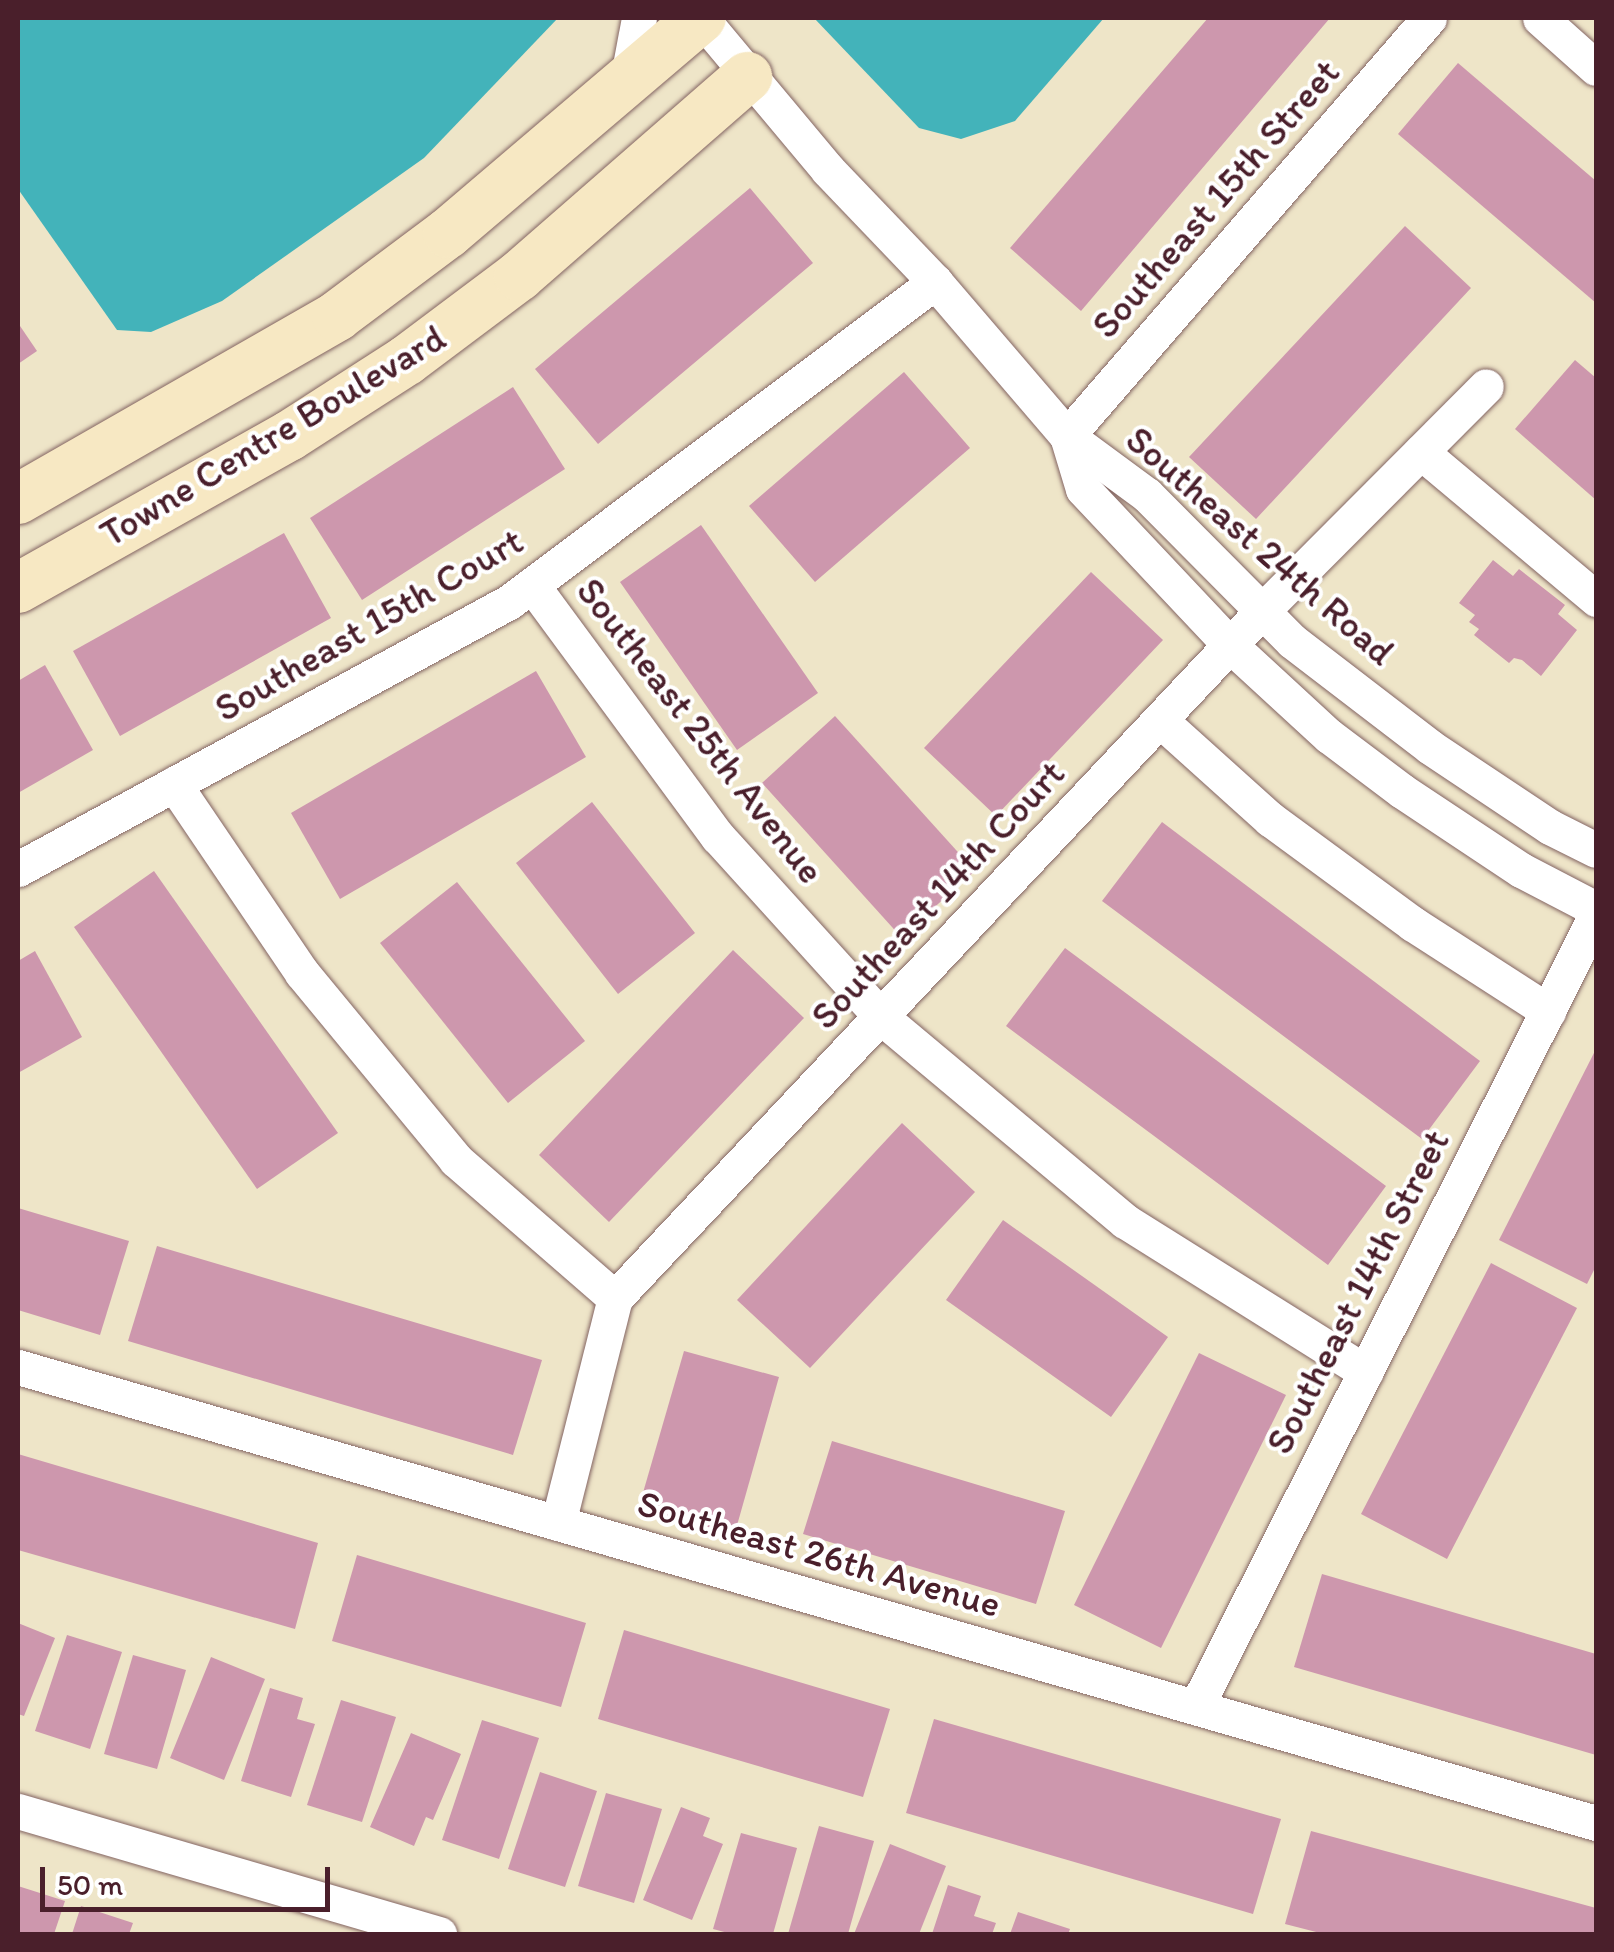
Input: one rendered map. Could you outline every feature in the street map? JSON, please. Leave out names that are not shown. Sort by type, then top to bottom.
[{"type":"street","points":[[627,82],[639,18]]},
{"type":"street","name":"Towne Centre Boulevard","points":[[18,499],[337,316],[448,234],[701,18]]},
{"type":"street","name":"Southeast 24th Road","points":[[701,18],[828,170],[935,282],[1067,436],[1147,495],[1292,640],[1430,747],[1550,827],[1596,850]]},
{"type":"street","name":"Southeast 15th Street","points":[[1067,436],[1429,18]]},
{"type":"street","points":[[1540,18],[1596,68]]},
{"type":"street","name":"Towne Centre Boulevard","points":[[18,588],[289,436],[408,360],[520,276],[747,76]]},
{"type":"street","name":"Southeast 15th Court","points":[[18,869],[508,602],[935,282]]},
{"type":"street","name":"Southeast 14th Court","points":[[558,1523],[615,1298],[1262,610],[1486,386]]},
{"type":"street","name":"Southeast 24th Road","points":[[1067,436],[1083,489],[1232,646],[1329,736],[1402,791],[1521,870],[1596,912]]},
{"type":"street","points":[[1420,452],[1596,599]]},
{"type":"street","name":"Southeast 25th Avenue","points":[[532,585],[718,837],[882,1016],[1125,1221],[1366,1372]]},
{"type":"street","points":[[1161,720],[1270,819],[1413,924],[1548,1011]]},
{"type":"street","points":[[174,784],[302,973],[456,1160],[615,1298]]},
{"type":"street","name":"Southeast 14th Street","points":[[1196,1708],[1596,912]]},
{"type":"street","name":"Southeast 26th Avenue","points":[[18,1367],[1596,1823]]},
{"type":"street","points":[[18,1810],[438,1934]]},
{"type":"water","points":[[18,18],[558,18],[424,158],[222,301],[151,332],[117,330],[18,189]]},
{"type":"water","points":[[814,18],[1104,18],[1015,121],[961,139],[919,128]]},
{"type":"building","points":[[1208,18],[1330,18],[1081,311],[1010,248]]},
{"type":"building","points":[[1458,63],[1596,181],[1596,303],[1398,134]]},
{"type":"building","points":[[750,188],[813,263],[598,444],[535,369]]},
{"type":"building","points":[[1405,226],[1471,288],[1256,519],[1189,457]]},
{"type":"building","points":[[18,323],[37,351],[18,364]]},
{"type":"building","points":[[1575,360],[1596,378],[1596,500],[1515,429]]},
{"type":"building","points":[[904,372],[970,448],[815,582],[749,506]]},
{"type":"building","points":[[513,387],[565,469],[362,600],[310,518]]},
{"type":"building","points":[[701,525],[818,693],[737,750],[620,582]]},
{"type":"building","points":[[284,533],[331,618],[120,736],[73,651]]},
{"type":"building","points":[[1493,560],[1513,576],[1519,569],[1565,605],[1558,614],[1577,630],[1541,676],[1522,660],[1514,658],[1509,663],[1474,635],[1479,629],[1469,622],[1475,615],[1459,603]]},
{"type":"building","points":[[1091,572],[1163,640],[996,816],[924,748]]},
{"type":"building","points":[[45,665],[93,750],[18,793],[18,681]]},
{"type":"building","points":[[536,671],[586,757],[340,899],[291,813]]},
{"type":"building","points":[[835,716],[975,871],[901,937],[762,783]]},
{"type":"building","points":[[592,802],[695,933],[618,994],[516,863]]},
{"type":"building","points":[[1162,822],[1480,1061],[1422,1139],[1102,901]]},
{"type":"building","points":[[154,871],[338,1133],[257,1189],[74,927]]},
{"type":"building","points":[[457,882],[585,1041],[508,1103],[380,943]]},
{"type":"building","points":[[1065,948],[1386,1186],[1328,1265],[1006,1026]]},
{"type":"building","points":[[733,950],[804,1018],[609,1222],[539,1155]]},
{"type":"building","points":[[35,951],[82,1037],[18,1073],[18,961]]},
{"type":"building","points":[[1596,1049],[1596,1266],[1587,1284],[1499,1240]]},
{"type":"building","points":[[902,1123],[975,1192],[810,1368],[737,1300]]},
{"type":"building","points":[[18,1208],[129,1241],[100,1335],[18,1310]]},
{"type":"building","points":[[1003,1220],[1168,1337],[1111,1417],[946,1300]]},
{"type":"building","points":[[157,1246],[542,1360],[513,1455],[128,1341]]},
{"type":"building","points":[[1491,1263],[1577,1308],[1447,1559],[1361,1514]]},
{"type":"building","points":[[684,1351],[779,1377],[734,1536],[638,1510]]},
{"type":"building","points":[[1199,1353],[1286,1395],[1161,1648],[1074,1605]]},
{"type":"building","points":[[832,1441],[1065,1511],[1036,1604],[803,1534]]},
{"type":"building","points":[[18,1454],[318,1543],[295,1629],[18,1550]]},
{"type":"building","points":[[357,1555],[586,1623],[561,1707],[332,1641]]},
{"type":"building","points":[[1322,1574],[1596,1654],[1596,1755],[1294,1667]]},
{"type":"building","points":[[18,1623],[55,1638],[24,1716],[18,1714]]},
{"type":"building","points":[[624,1630],[890,1709],[863,1797],[598,1719]]},
{"type":"building","points":[[67,1635],[122,1652],[90,1749],[35,1731]]},
{"type":"building","points":[[133,1655],[186,1670],[157,1769],[104,1754]]},
{"type":"building","points":[[211,1657],[265,1679],[224,1780],[170,1758]]},
{"type":"building","points":[[270,1688],[303,1698],[297,1719],[315,1724],[291,1797],[241,1781]]},
{"type":"building","points":[[341,1700],[396,1717],[362,1822],[307,1805]]},
{"type":"building","points":[[934,1719],[1281,1819],[1253,1914],[906,1813]]},
{"type":"building","points":[[482,1720],[539,1738],[499,1859],[442,1840]]},
{"type":"building","points":[[411,1733],[461,1754],[433,1820],[426,1817],[414,1846],[370,1827]]},
{"type":"building","points":[[540,1772],[597,1791],[565,1887],[508,1869]]},
{"type":"building","points":[[606,1793],[662,1809],[634,1903],[578,1886]]},
{"type":"building","points":[[681,1807],[710,1818],[703,1836],[723,1844],[692,1920],[643,1900]]},
{"type":"building","points":[[819,1826],[874,1841],[848,1934],[788,1934]]},
{"type":"building","points":[[1311,1831],[1596,1908],[1596,1934],[1324,1934],[1285,1924]]},
{"type":"building","points":[[741,1833],[797,1848],[773,1934],[732,1934],[713,1929]]},
{"type":"building","points":[[890,1844],[946,1866],[919,1934],[854,1934]]},
{"type":"building","points":[[948,1885],[981,1896],[974,1916],[996,1923],[992,1934],[932,1934]]},
{"type":"building","points":[[18,1886],[65,1901],[54,1934],[18,1934]]},
{"type":"building","points":[[81,1906],[133,1923],[129,1934],[72,1934]]},
{"type":"building","points":[[1018,1912],[1070,1929],[1068,1934],[1010,1934]]}]
